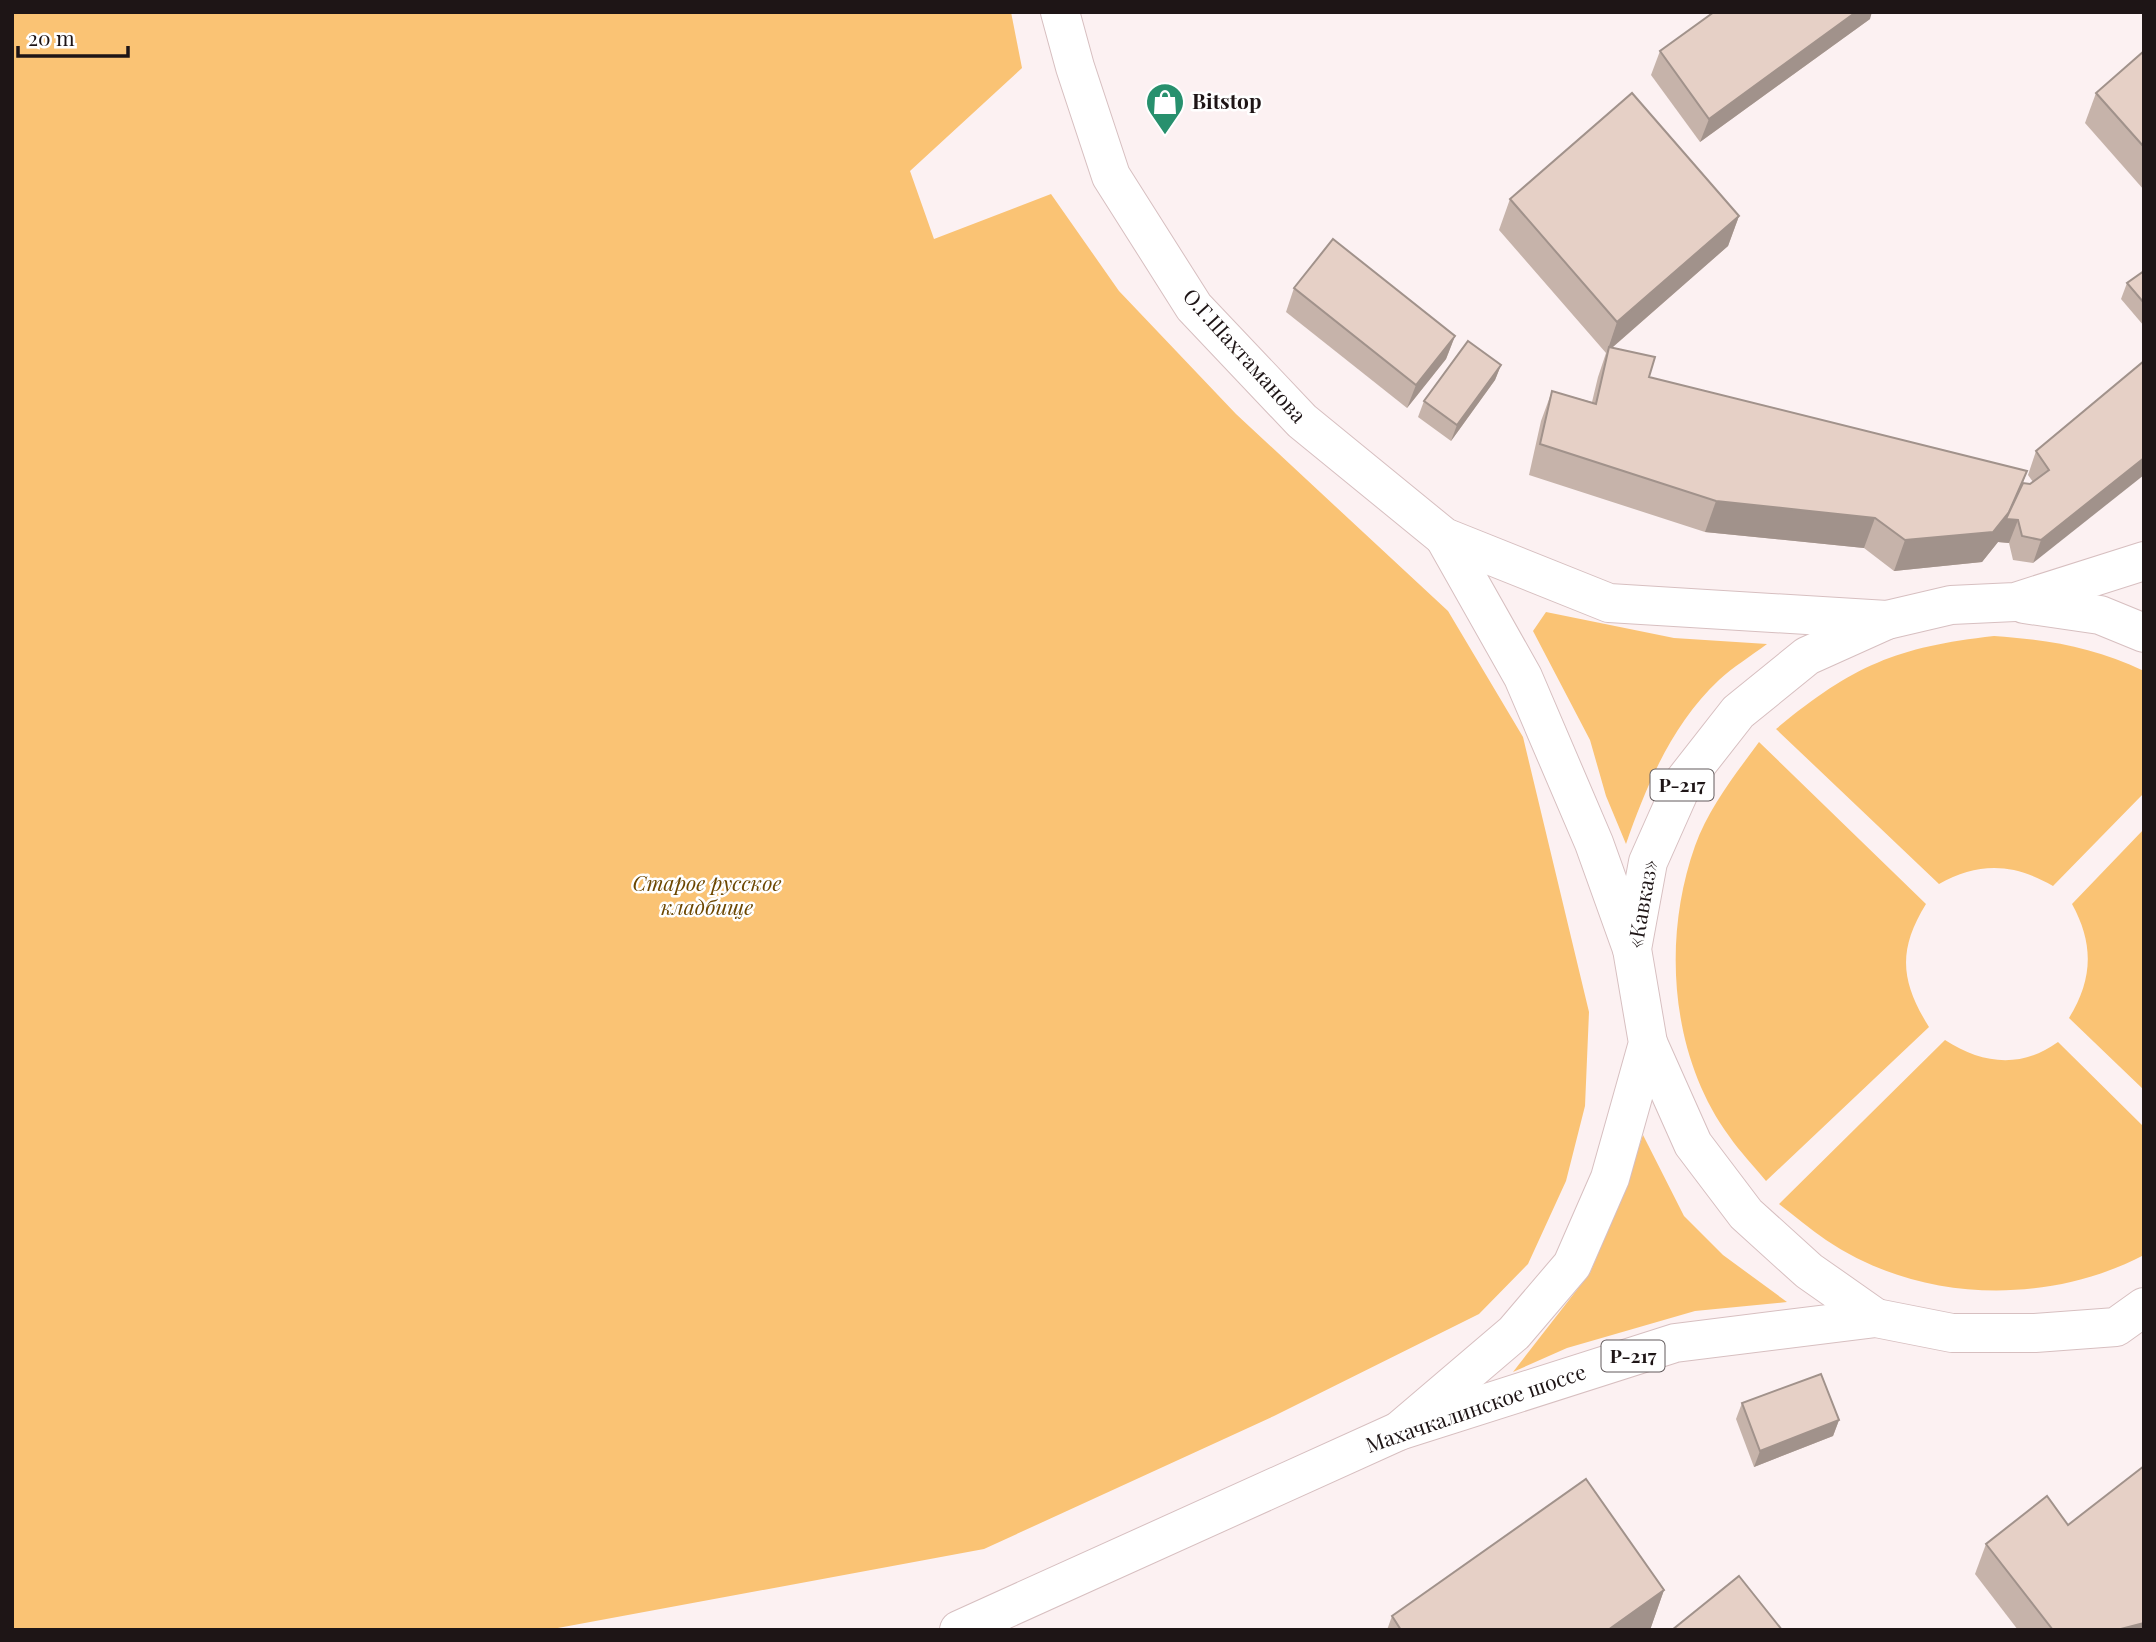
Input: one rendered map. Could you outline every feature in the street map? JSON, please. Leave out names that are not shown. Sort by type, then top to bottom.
[{"type":"main road","name":"О.Г.Шахтаманова","points":[[1060,12],[1111,176],[1194,307],[1302,421],[1444,537]]},
{"type":"main road","name":"Р-217","points":[[1444,537],[1609,603],[1887,620]]},
{"type":"main road","name":"Р-217","points":[[1444,537],[1523,677],[1594,844],[1632,949]]},
{"type":"main road","name":"«Кавказ»","points":[[1399,1431],[1514,1333],[1572,1265],[1611,1178],[1648,1044],[1632,949],[1648,862],[1684,781],[1738,712],[1807,656],[1887,620],[1951,605],[2015,602],[2144,561]]},
{"type":"main road","name":"Р-217","points":[[2015,602],[2100,615],[2144,634]]},
{"type":"main road","name":"Р-217","points":[[1648,1044],[1693,1144],[1746,1214],[1809,1271],[1876,1318]]},
{"type":"main road","name":"Махачкалинское шоссе","points":[[959,1630],[1399,1431],[1675,1343],[1876,1318],[1952,1333],[2035,1333],[2135,1320]]},
{"type":"green space","name":"Старое русское кладбище","points":[[12,12],[1011,12],[1022,68],[910,171],[934,239],[1051,194],[1119,291],[1236,414],[1448,611],[1523,737],[1589,1012],[1585,1106],[1566,1181],[1528,1264],[1479,1314],[1274,1416],[984,1549],[547,1630],[12,1630]]},
{"type":"green space","points":[[1546,612],[1674,638],[1767,644],[1719,680],[1702,697],[1674,735],[1652,777],[1626,844],[1606,796],[1590,740],[1533,631]]},
{"type":"green space","points":[[1994,636],[2089,650],[2144,671],[2144,793],[2053,886],[2024,873],[1996,868],[1968,872],[1939,884],[1776,729],[1828,689],[1877,663],[1929,646]]},
{"type":"green space","points":[[1759,742],[1926,904],[1910,937],[1906,966],[1913,995],[1929,1027],[1766,1181],[1729,1136],[1709,1104],[1694,1070],[1678,996],[1676,957],[1678,919],[1695,846],[1715,805]]},
{"type":"green space","points":[[2144,829],[2144,1090],[2069,1018],[2083,989],[2088,961],[2084,933],[2072,904]]},
{"type":"green space","points":[[1945,1040],[1973,1054],[2002,1060],[2030,1056],[2058,1042],[2144,1127],[2144,1255],[2106,1272],[2066,1283],[2025,1289],[1983,1290],[1942,1286],[1901,1276],[1862,1261],[1826,1240],[1779,1204]]},
{"type":"green space","points":[[1643,1135],[1684,1216],[1723,1255],[1787,1302],[1695,1311],[1567,1348],[1513,1372],[1590,1273],[1621,1199]]},
{"type":"building","points":[[1714,12],[1856,12],[1709,119],[1660,51]]},
{"type":"building","points":[[2144,51],[2144,147],[2096,93]]},
{"type":"building","points":[[1632,93],[1739,216],[1617,322],[1510,199]]},
{"type":"building","points":[[1333,239],[1455,336],[1416,385],[1294,288]]},
{"type":"building","points":[[2144,271],[2144,303],[2127,283]]},
{"type":"building","points":[[1468,341],[1501,365],[1457,425],[1424,401]]},
{"type":"building","points":[[1609,347],[1655,357],[1649,377],[2027,471],[2009,512],[1993,532],[1905,540],[1875,518],[1716,501],[1540,444],[1552,391],[1596,404]]},
{"type":"building","points":[[2144,361],[2144,458],[2041,540],[2022,536],[2018,520],[2006,519],[2023,483],[2030,484],[2049,470],[2036,451]]},
{"type":"building","points":[[1821,1374],[1839,1420],[1760,1451],[1742,1403]]},
{"type":"building","points":[[2144,1466],[2144,1623],[2117,1630],[2053,1630],[1986,1544],[2047,1496],[2068,1525]]},
{"type":"building","points":[[1586,1479],[1664,1590],[1608,1630],[1401,1630],[1392,1616]]},
{"type":"building","points":[[1739,1576],[1782,1630],[1672,1630]]},
{"type":"place","name":"Bitstop","points":[[1165,136]]}]
